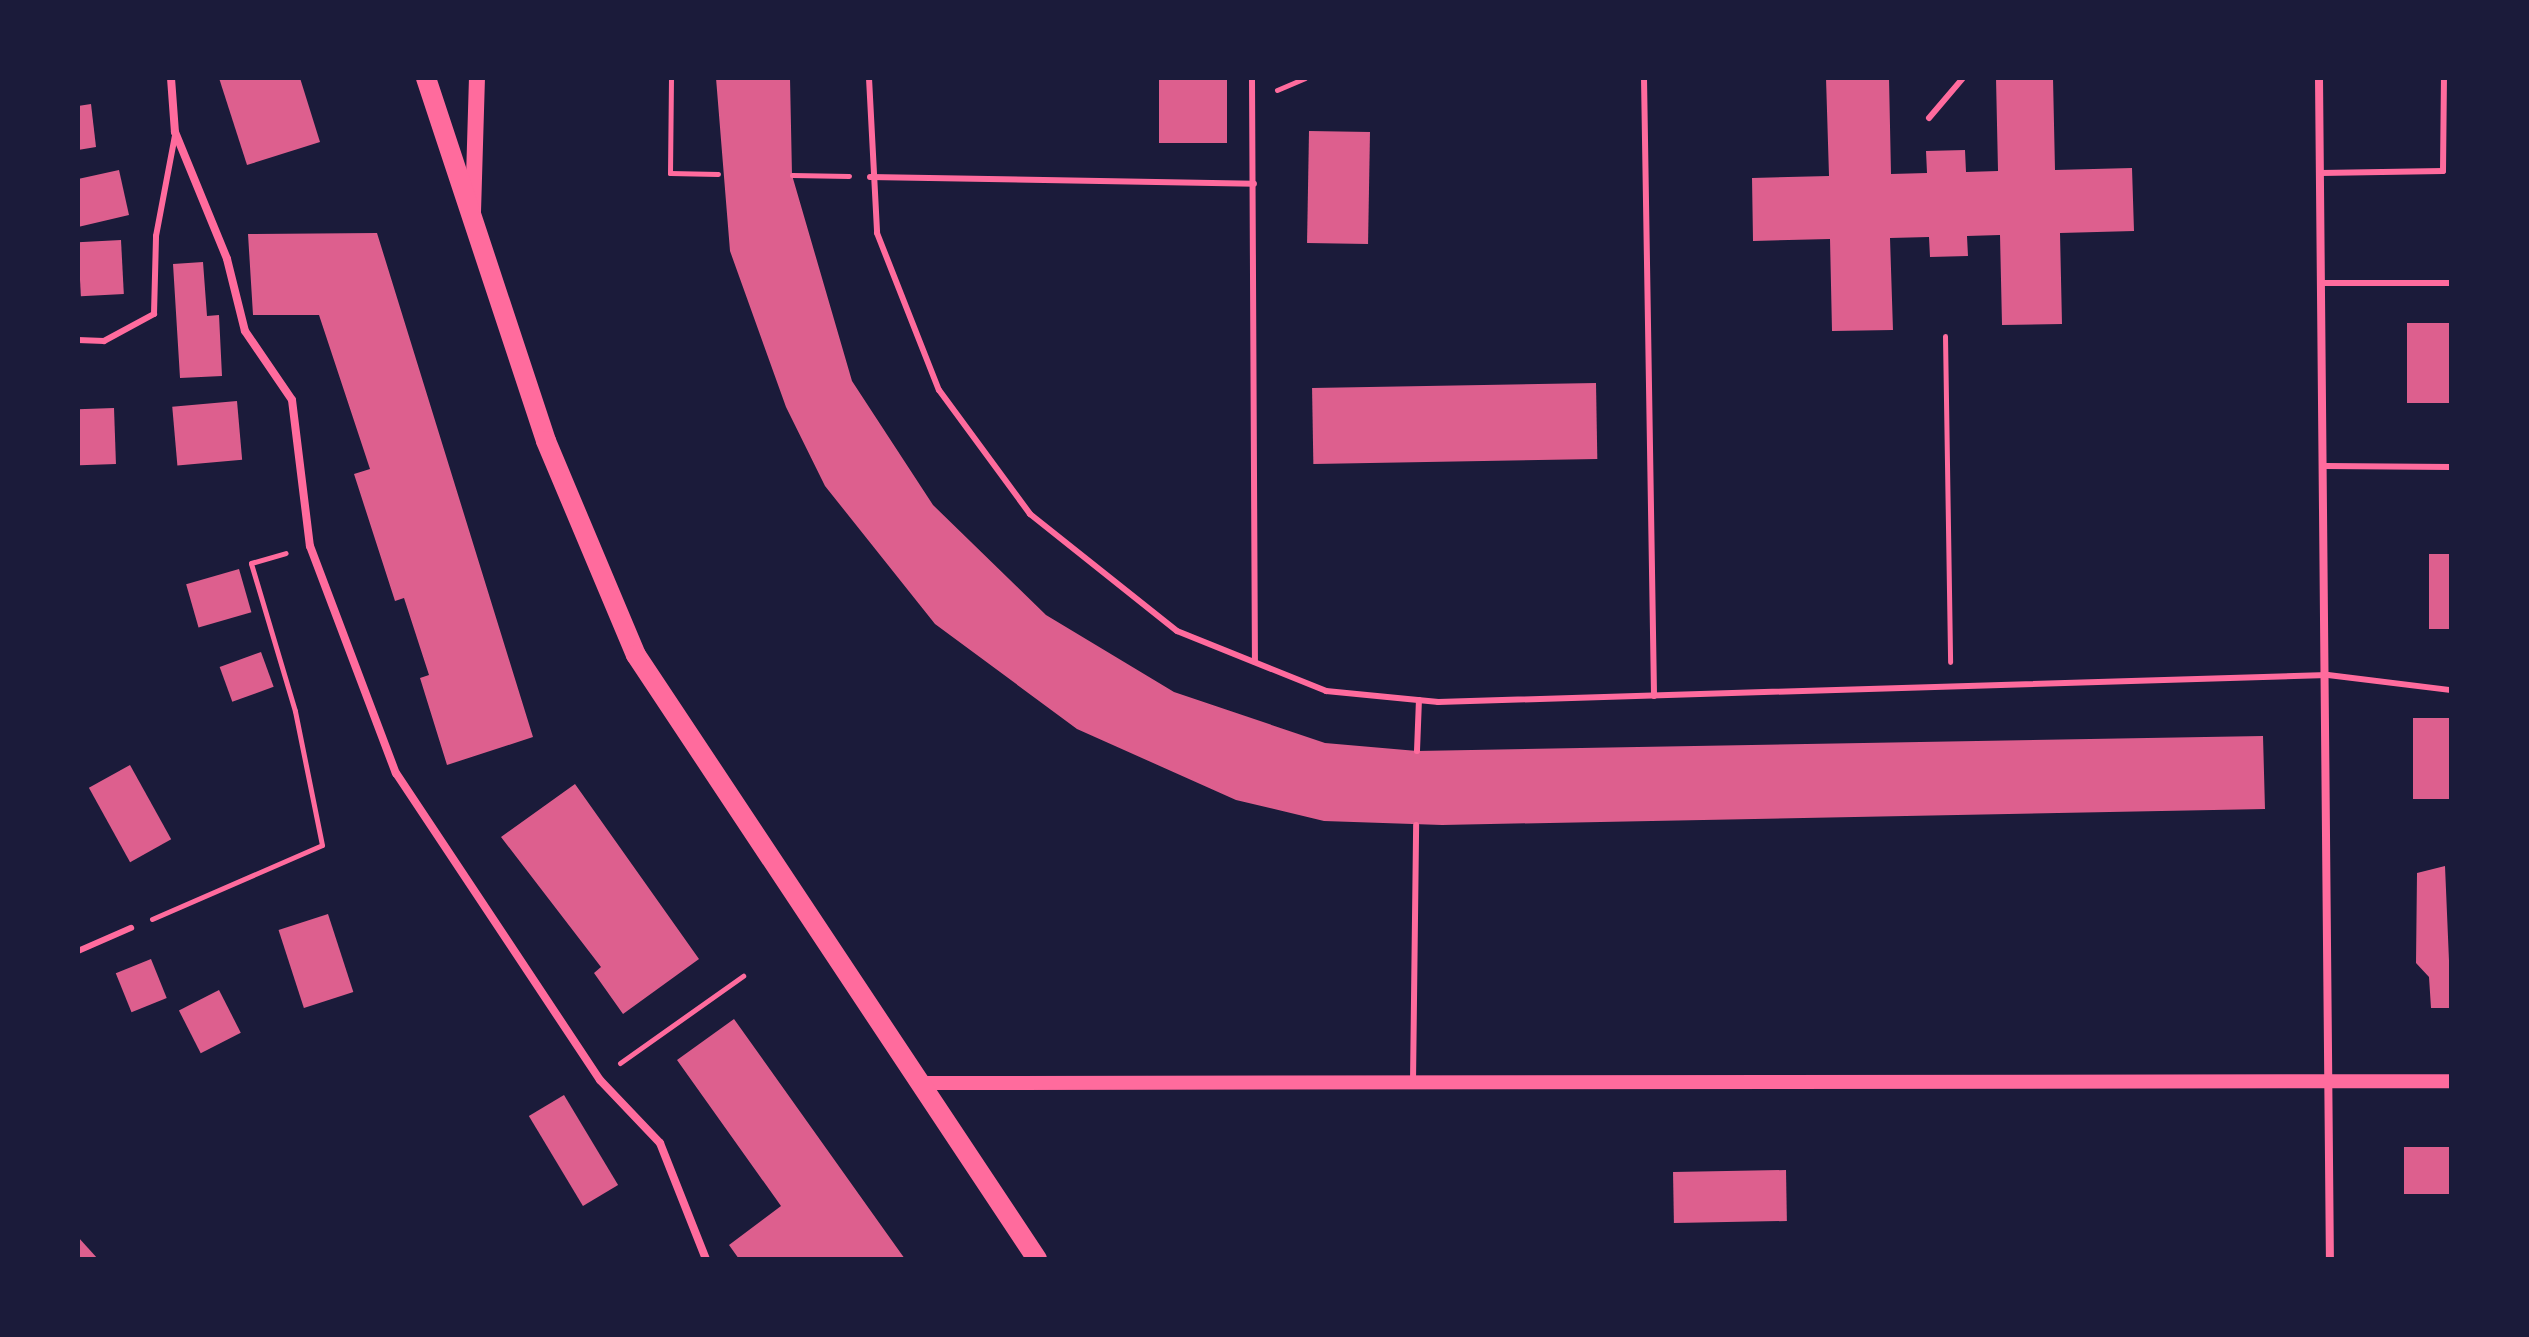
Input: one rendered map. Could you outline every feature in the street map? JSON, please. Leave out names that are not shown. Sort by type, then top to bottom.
[{"type":"main road","points":[[426,78],[546,441],[636,655],[1037,1259]]},
{"type":"main road","points":[[473,223],[477,78]]},
{"type":"street","points":[[171,78],[175,132],[227,259],[245,331],[292,400],[310,546],[396,773],[600,1080],[660,1143],[706,1259]]},
{"type":"street","points":[[2319,78],[2332,1081],[2330,1259]]},
{"type":"street","points":[[918,1083],[2451,1081]]},
{"type":"lane","points":[[869,78],[870,177],[877,233],[939,390],[1030,514],[1177,631],[1326,691],[1419,700],[1654,696],[2328,675],[2451,690]]},
{"type":"lane","points":[[1252,78],[1255,662]]},
{"type":"lane","points":[[1644,78],[1654,696]]},
{"type":"lane","points":[[1929,118],[1963,78]]},
{"type":"lane","points":[[2321,173],[2447,171],[2444,78]]},
{"type":"lane","points":[[78,340],[104,341],[154,314],[156,236],[175,132]]},
{"type":"lane","points":[[870,177],[1254,184]]},
{"type":"lane","points":[[2323,283],[2451,283]]},
{"type":"lane","points":[[2326,466],[2451,467]]},
{"type":"lane","points":[[1417,751],[1419,700]]},
{"type":"lane","points":[[1413,1082],[1416,825]]},
{"type":"lane","points":[[78,951],[131,928]]},
{"type":"path","points":[[671,78],[670,173],[718,174]]},
{"type":"path","points":[[792,175],[870,177]]},
{"type":"path","points":[[1945,336],[1951,687]]},
{"type":"path","points":[[131,928],[322,845],[295,711],[251,563],[310,546]]},
{"type":"path","points":[[600,1080],[658,1031],[743,976]]},
{"type":"building","points":[[219,78],[300,78],[320,142],[247,165]]},
{"type":"building","points":[[716,78],[790,78],[792,175],[852,381],[933,505],[1046,615],[1174,692],[1325,743],[1417,751],[2263,736],[2265,809],[1442,825],[1324,821],[1236,800],[1077,729],[935,624],[825,486],[786,407],[730,251]]},
{"type":"building","points":[[1159,78],[1227,78],[1227,143],[1159,143]]},
{"type":"building","points":[[1826,78],[1889,78],[1891,174],[1927,173],[1926,151],[1965,150],[1966,172],[1998,171],[1996,78],[2053,78],[2055,170],[2132,168],[2134,231],[2060,233],[2062,324],[2002,325],[2000,235],[1967,236],[1968,256],[1930,257],[1929,237],[1890,238],[1893,330],[1832,331],[1830,239],[1753,241],[1752,178],[1829,176]]},
{"type":"building","points":[[91,104],[96,147],[78,150],[78,106]]},
{"type":"building","points":[[1309,131],[1370,132],[1368,244],[1307,243]]},
{"type":"building","points":[[119,170],[129,215],[78,227],[78,179]]},
{"type":"building","points":[[377,233],[533,737],[447,765],[420,678],[429,675],[404,598],[395,601],[354,474],[370,469],[319,315],[253,315],[248,234]]},
{"type":"building","points":[[121,240],[124,294],[81,296],[78,242]]},
{"type":"building","points":[[203,262],[207,316],[219,315],[222,376],[180,378],[173,264]]},
{"type":"building","points":[[2407,323],[2451,323],[2451,403],[2407,403]]},
{"type":"building","points":[[1596,383],[1597,459],[1313,464],[1312,388]]},
{"type":"building","points":[[237,401],[242,460],[177,465],[172,407]]},
{"type":"building","points":[[114,408],[116,464],[80,465],[78,409]]},
{"type":"building","points":[[2429,554],[2451,554],[2451,629],[2429,629]]},
{"type":"building","points":[[239,569],[251,612],[199,627],[186,584]]},
{"type":"building","points":[[261,652],[274,687],[232,702],[220,667]]},
{"type":"building","points":[[2413,718],[2451,718],[2451,799],[2413,799]]},
{"type":"building","points":[[130,765],[171,839],[130,862],[89,788]]},
{"type":"building","points":[[575,784],[699,959],[623,1014],[594,973],[601,967],[501,837]]},
{"type":"building","points":[[2445,866],[2451,1008],[2431,1008],[2429,977],[2416,963],[2417,873]]},
{"type":"building","points":[[328,914],[353,992],[304,1008],[279,930]]},
{"type":"building","points":[[151,959],[167,998],[132,1012],[116,973]]},
{"type":"building","points":[[219,990],[241,1033],[201,1053],[179,1010]]},
{"type":"building","points":[[734,1019],[905,1259],[739,1259],[729,1245],[781,1206],[677,1060]]},
{"type":"building","points":[[564,1095],[618,1185],[583,1206],[529,1116]]},
{"type":"building","points":[[2404,1147],[2451,1147],[2451,1194],[2404,1194]]},
{"type":"building","points":[[1786,1170],[1787,1221],[1674,1223],[1673,1172]]},
{"type":"building","points":[[78,1237],[98,1259],[78,1259]]}]
